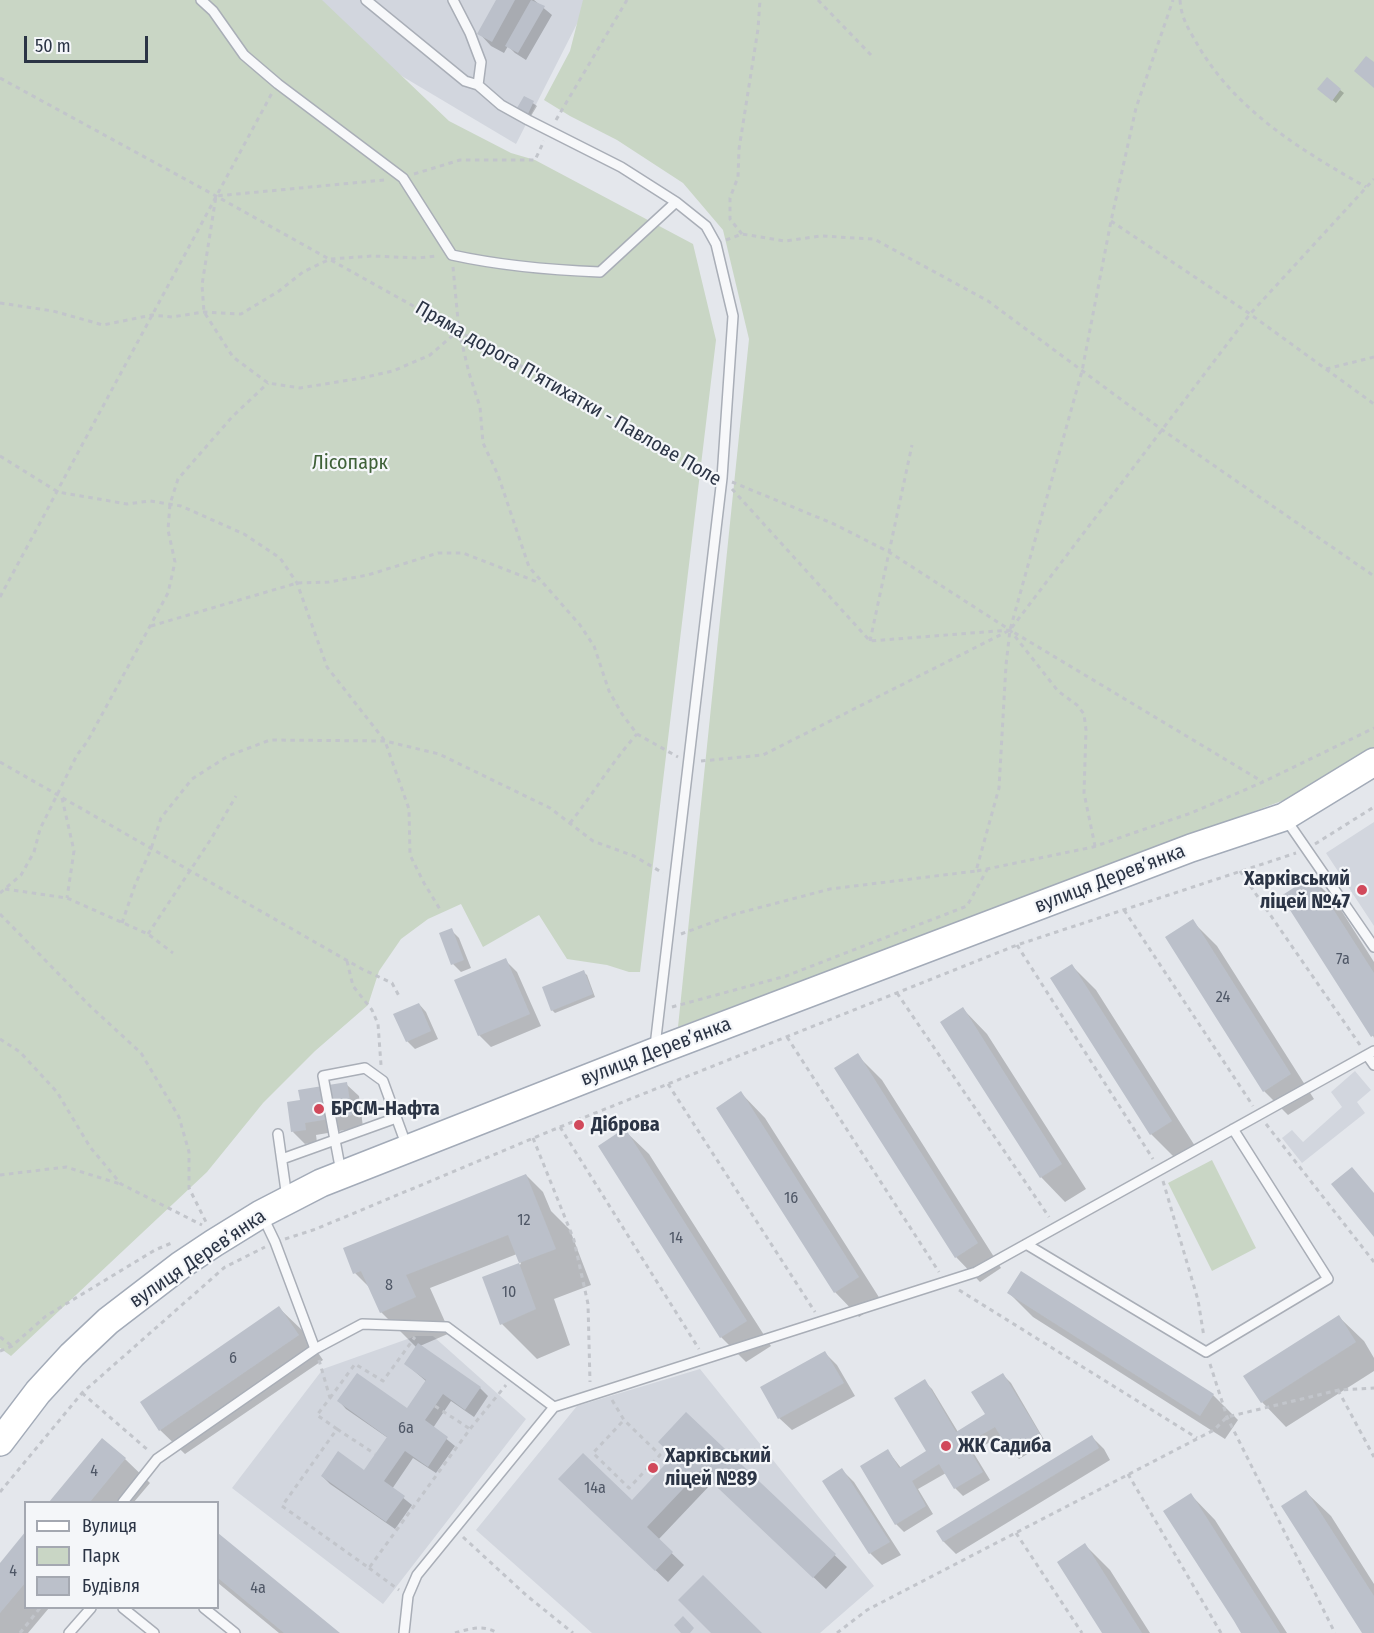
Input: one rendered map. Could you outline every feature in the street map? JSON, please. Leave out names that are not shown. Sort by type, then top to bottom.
[{"type":"main road","name":"вулиця Дерев’янка","points":[[0,1442],[38,1392],[108,1321],[181,1265],[261,1214],[288,1200],[342,1175],[654,1052],[1191,848],[1284,817],[1374,762]]},
{"type":"lane","points":[[201,0],[213,11],[244,55],[278,84],[403,178],[452,255],[496,265],[557,271],[600,272],[676,202]]},
{"type":"lane","points":[[366,0],[465,81],[478,85],[501,105],[621,167],[676,202],[706,226],[716,244],[733,316],[722,478],[654,1052]]},
{"type":"lane","points":[[453,0],[470,33],[481,62],[478,85]]},
{"type":"lane","points":[[1284,817],[1374,947]]},
{"type":"lane","points":[[404,1633],[408,1596],[417,1575],[554,1407],[976,1272],[1370,1053],[1374,1065]]},
{"type":"lane","points":[[342,1175],[323,1076],[365,1068],[383,1082],[408,1149]]},
{"type":"lane","points":[[282,1159],[396,1118]]},
{"type":"lane","points":[[1026,1244],[1206,1352],[1328,1278],[1233,1129]]},
{"type":"lane","points":[[278,1134],[288,1200]]},
{"type":"lane","points":[[261,1214],[275,1242],[315,1349]]},
{"type":"lane","points":[[125,1501],[157,1459],[315,1349],[362,1324],[447,1327],[554,1407]]},
{"type":"lane","points":[[69,1633],[89,1609]]},
{"type":"lane","points":[[124,1609],[154,1633]]},
{"type":"lane","points":[[205,1609],[235,1633]]},
{"type":"path","points":[[216,196],[403,178],[460,160],[535,159],[627,0]]},
{"type":"path","points":[[760,0],[758,28],[739,149],[738,177],[730,198],[730,219],[741,234],[785,241],[821,236],[874,239],[988,301],[1161,429],[1374,576]]},
{"type":"path","points":[[818,0],[871,55]]},
{"type":"path","points":[[976,871],[999,788],[1010,630],[1082,372],[1111,221],[1136,108],[1173,0]]},
{"type":"path","points":[[1180,0],[1181,15],[1208,63],[1240,101],[1304,151],[1366,187]]},
{"type":"path","name":"Пряма дорога П'ятихатки - Павлове Поле","points":[[0,78],[722,478],[870,641]]},
{"type":"path","points":[[0,597],[278,84]]},
{"type":"path","points":[[0,303],[53,311],[103,325],[152,315],[172,317],[204,312],[241,314],[279,291],[303,272],[330,259],[373,256],[417,258],[452,255],[459,331],[480,407],[483,443],[498,475],[529,567],[580,625],[594,646],[609,691],[637,734],[688,762],[763,755],[1010,630],[1161,429],[1251,314],[1374,179]]},
{"type":"path","points":[[216,196],[202,285],[204,312],[233,357],[268,383],[300,388],[393,371],[430,355],[459,331]]},
{"type":"path","points":[[1111,221],[1251,314],[1374,404]]},
{"type":"path","points":[[1326,369],[1374,357]]},
{"type":"path","points":[[0,893],[21,875],[34,852],[40,829],[77,755],[87,742],[168,593],[174,562],[168,530],[170,504],[178,478],[225,425],[268,383]]},
{"type":"path","points":[[912,445],[870,641],[1010,630]]},
{"type":"path","points":[[0,456],[58,492],[127,504],[150,501],[181,506],[244,534],[280,558],[297,583],[327,667],[385,741],[409,809],[411,855],[441,911]]},
{"type":"path","points":[[722,478],[834,524],[889,552],[1010,630],[1263,782]]},
{"type":"path","points":[[151,626],[297,583],[329,582],[368,575],[438,553],[463,553],[541,583]]},
{"type":"path","points":[[1010,630],[1058,691],[1077,705],[1084,714],[1086,730],[1084,793],[1095,846]]},
{"type":"path","points":[[668,940],[735,914],[830,889],[976,871],[1095,846],[1191,813],[1263,782],[1374,728]]},
{"type":"path","points":[[570,823],[618,755],[637,734]]},
{"type":"path","points":[[122,923],[135,885],[152,849],[161,818],[192,779],[228,756],[270,740],[385,741],[439,754],[550,808],[593,841],[634,856],[675,880]]},
{"type":"path","points":[[0,762],[347,961],[392,983],[399,996]]},
{"type":"path","points":[[148,934],[236,796]]},
{"type":"path","points":[[62,798],[74,850],[67,898]]},
{"type":"path","points":[[0,1492],[82,1393],[225,1267],[275,1242],[316,1229],[560,1127],[1017,945],[1307,849],[1374,807]]},
{"type":"path","points":[[659,1010],[786,976],[967,906],[988,868]]},
{"type":"path","points":[[1240,871],[1370,1053]]},
{"type":"path","points":[[5,889],[67,898],[148,934],[173,953]]},
{"type":"path","points":[[1124,910],[1259,1114],[1374,1262]]},
{"type":"path","points":[[0,914],[90,1006],[141,1053],[179,1117],[189,1152],[189,1188],[209,1229],[121,1184],[66,1167],[0,1175]]},
{"type":"path","points":[[347,961],[353,986],[372,1010],[378,1024],[383,1082]]},
{"type":"path","points":[[897,993],[1056,1227]]},
{"type":"path","points":[[787,1036],[945,1281],[1197,1438]]},
{"type":"path","points":[[0,1039],[20,1052],[57,1092],[90,1147],[121,1184]]},
{"type":"path","points":[[668,1084],[821,1321]]},
{"type":"path","points":[[560,1127],[705,1358]]},
{"type":"path","points":[[533,1138],[574,1240],[588,1304],[591,1395]]},
{"type":"path","points":[[0,1351],[12,1346],[46,1316],[155,1250],[177,1241]]},
{"type":"path","points":[[375,1454],[317,1415],[355,1364],[383,1381],[420,1327]]},
{"type":"path","points":[[0,1338],[12,1346]]},
{"type":"path","points":[[315,1349],[330,1398]]},
{"type":"path","points":[[369,1568],[470,1429],[512,1377]]},
{"type":"path","points":[[837,1633],[867,1610],[1214,1430],[1227,1417],[1338,1390],[1374,1388]]},
{"type":"path","points":[[607,1390],[624,1420],[660,1455],[629,1488],[593,1453],[624,1420]]},
{"type":"path","points":[[1338,1390],[1374,1457]]},
{"type":"path","points":[[82,1393],[157,1459]]},
{"type":"path","points":[[435,1406],[470,1429]]},
{"type":"path","points":[[1227,1417],[1335,1633]]},
{"type":"path","points":[[337,1429],[282,1506],[408,1596]]},
{"type":"path","points":[[1128,1474],[1221,1633]]},
{"type":"path","points":[[456,1530],[525,1595],[573,1633]]},
{"type":"path","points":[[1016,1533],[1082,1633]]},
{"type":"path","points":[[20,1633],[39,1609]]},
{"type":"path","points":[[455,1633],[475,1628],[490,1629],[497,1633]]},
{"type":"shaded area","points":[[274,0],[589,0],[516,144]]},
{"type":"shaded area","name":"Харківський ліцей №47","points":[[1374,822],[1374,926],[1326,853]]},
{"type":"shaded area","points":[[1355,1071],[1371,1090],[1357,1102],[1365,1113],[1302,1163],[1282,1138],[1292,1130],[1303,1142],[1342,1107],[1331,1092]]},
{"type":"shaded area","points":[[416,1336],[433,1336],[526,1419],[383,1604],[232,1488],[323,1369]]},
{"type":"shaded area","name":"Харківський ліцей №89","points":[[700,1369],[874,1586],[820,1633],[592,1633],[476,1530],[577,1406]]},
{"type":"green space","name":"Лісопарк","points":[[0,0],[322,0],[449,121],[511,153],[535,160],[693,244],[716,340],[640,972],[629,972],[607,965],[567,959],[539,915],[483,947],[461,904],[428,919],[401,939],[379,971],[368,1005],[315,1051],[263,1103],[207,1172],[11,1356],[0,1348]]},
{"type":"green space","points":[[583,0],[1374,0],[1374,749],[1303,793],[678,1027],[749,339],[723,230],[683,183],[617,140],[544,100],[570,51]]},
{"type":"green space","points":[[1212,1160],[1256,1248],[1212,1271],[1168,1183]]},
{"type":"building","points":[[496,0],[515,0],[492,42],[477,34]]},
{"type":"building","points":[[531,0],[545,6],[518,53],[505,46]]},
{"type":"building","points":[[1366,56],[1374,62],[1374,88],[1354,71]]},
{"type":"building","points":[[1327,77],[1341,89],[1332,101],[1317,89]]},
{"type":"building","points":[[524,96],[534,101],[528,114],[517,108]]},
{"type":"building","points":[[1312,876],[1374,973],[1374,1035],[1371,1037],[1281,896]]},
{"type":"building","points":[[1193,919],[1291,1074],[1263,1092],[1165,937]]},
{"type":"building","points":[[452,928],[464,960],[451,965],[439,933]]},
{"type":"building","points":[[506,958],[530,1014],[478,1036],[454,980]]},
{"type":"building","points":[[1072,964],[1172,1121],[1150,1135],[1050,978]]},
{"type":"building","points":[[584,970],[593,994],[551,1011],[542,987]]},
{"type":"building","points":[[419,1003],[431,1031],[406,1042],[393,1014]]},
{"type":"building","points":[[963,1007],[1062,1164],[1040,1178],[940,1022]]},
{"type":"building","points":[[858,1053],[978,1243],[955,1258],[834,1068]]},
{"type":"building","name":"БРСМ-Нафта","points":[[347,1082],[352,1115],[305,1123],[306,1130],[291,1132],[287,1102],[300,1100],[298,1090]]},
{"type":"building","points":[[741,1091],[859,1277],[834,1293],[716,1108]]},
{"type":"building","points":[[625,1128],[747,1321],[720,1338],[598,1146]]},
{"type":"building","points":[[1352,1167],[1374,1193],[1374,1237],[1331,1184]]},
{"type":"building","points":[[526,1174],[556,1249],[519,1263],[508,1235],[406,1275],[416,1297],[380,1313],[361,1271],[353,1274],[343,1248]]},
{"type":"building","points":[[519,1263],[536,1309],[500,1325],[482,1277]]},
{"type":"building","points":[[1021,1271],[1214,1394],[1200,1416],[1007,1293]]},
{"type":"building","points":[[279,1306],[299,1335],[159,1431],[140,1402]]},
{"type":"building","points":[[1339,1315],[1356,1342],[1261,1403],[1243,1376]]},
{"type":"building","points":[[418,1343],[481,1387],[465,1410],[443,1394],[425,1420],[448,1437],[428,1467],[405,1451],[384,1481],[405,1496],[386,1522],[321,1476],[338,1451],[364,1470],[387,1437],[337,1401],[357,1373],[407,1408],[426,1380],[404,1364]]},
{"type":"building","points":[[825,1351],[844,1383],[778,1419],[760,1387]]},
{"type":"building","name":"ЖК Садиба","points":[[1003,1373],[1040,1434],[1010,1452],[995,1427],[966,1444],[983,1472],[954,1489],[939,1464],[912,1481],[926,1506],[895,1525],[860,1466],[888,1449],[899,1468],[926,1451],[894,1398],[925,1379],[956,1432],[985,1414],[971,1392]]},
{"type":"building","points":[[686,1412],[836,1554],[813,1578],[700,1471],[647,1527],[673,1552],[655,1571],[558,1479],[583,1453],[632,1500],[673,1456],[658,1442]]},
{"type":"building","points":[[1092,1435],[1099,1448],[943,1542],[936,1531]]},
{"type":"building","points":[[102,1438],[126,1458],[91,1501],[50,1501]]},
{"type":"building","points":[[842,1468],[890,1542],[869,1554],[822,1481]]},
{"type":"building","points":[[1306,1490],[1374,1596],[1374,1633],[1362,1633],[1281,1506]]},
{"type":"building","points":[[1191,1493],[1280,1633],[1241,1633],[1163,1511]]},
{"type":"building","points":[[24,1533],[24,1584],[0,1613],[0,1563]]},
{"type":"building","points":[[219,1534],[340,1633],[284,1633],[219,1579]]},
{"type":"building","points":[[1085,1543],[1142,1633],[1102,1633],[1057,1562]]},
{"type":"building","points":[[703,1575],[762,1633],[711,1633],[678,1600]]},
{"type":"building","points":[[683,1616],[694,1628],[690,1633],[681,1633],[674,1625]]},
{"type":"place","name":"Харківський ліцей №47","points":[[1362,890]]},
{"type":"place","name":"БРСМ-Нафта","points":[[319,1109]]},
{"type":"place","name":"Діброва","points":[[579,1125]]},
{"type":"place","name":"ЖК Садиба","points":[[946,1446]]},
{"type":"place","name":"Харківський ліцей №89","points":[[653,1468]]}]
